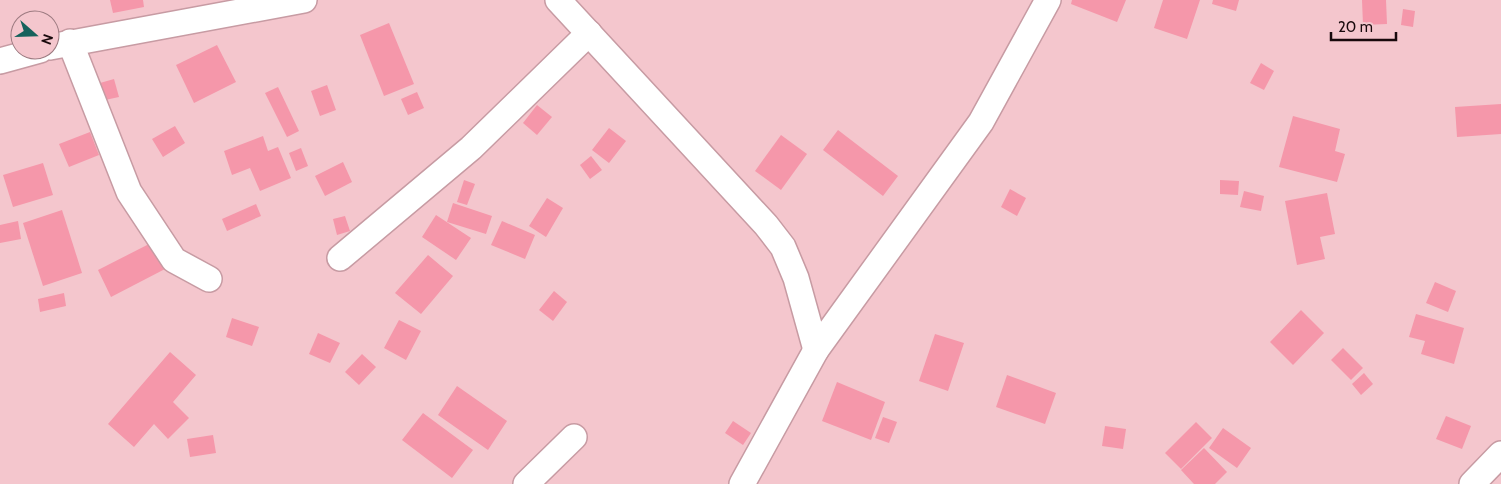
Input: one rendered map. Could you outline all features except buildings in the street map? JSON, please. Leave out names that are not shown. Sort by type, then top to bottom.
[{"type":"street","points":[[208,279],[174,260],[129,192],[60,44],[304,0]]},
{"type":"street","points":[[558,0],[760,219],[783,247],[796,278],[816,350]]},
{"type":"street","points":[[742,484],[816,350],[981,122],[1048,0]]},
{"type":"street","points":[[340,258],[471,148],[589,34]]},
{"type":"street","points":[[526,484],[574,437]]},
{"type":"street","points":[[1472,484],[1501,454]]}]
